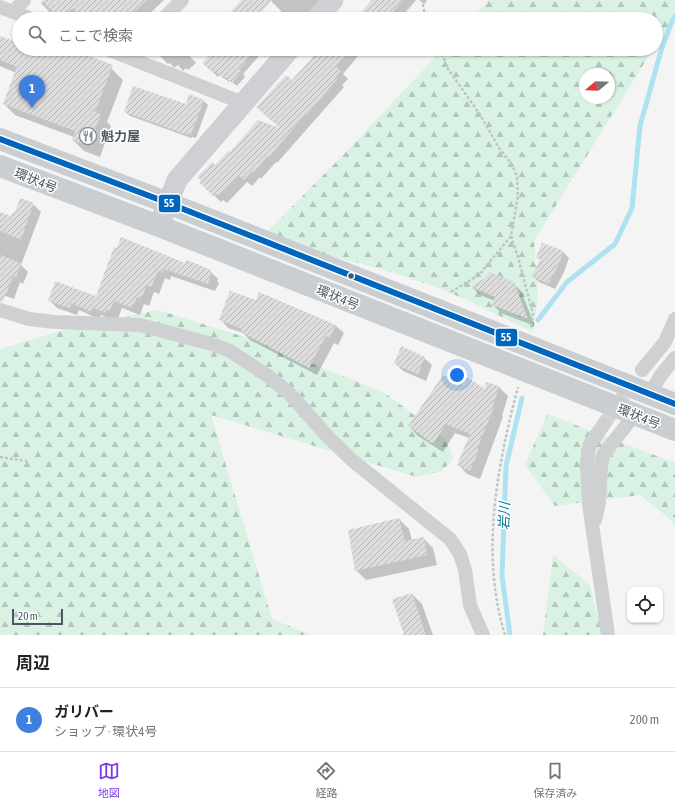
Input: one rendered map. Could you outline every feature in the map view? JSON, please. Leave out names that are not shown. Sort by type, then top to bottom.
[{"type":"main road","name":"環状4号","points":[[0,139],[168,203],[675,404]]},
{"type":"main road","name":"環状4号","points":[[0,166],[159,226],[675,430]]},
{"type":"street","points":[[6,9],[24,0]]},
{"type":"street","points":[[170,12],[182,0]]},
{"type":"street","points":[[322,12],[333,0]]},
{"type":"street","points":[[136,56],[243,103]]},
{"type":"street","points":[[159,226],[177,180],[284,56]]},
{"type":"street","points":[[0,310],[29,319],[140,326],[212,344],[230,351],[248,362],[288,393],[329,438],[353,461],[450,539],[460,554],[465,570],[470,604],[483,635]]},
{"type":"street","points":[[642,370],[665,342],[675,319]]},
{"type":"street","points":[[650,394],[675,358]]},
{"type":"street","points":[[592,530],[599,503],[603,454],[635,414]]},
{"type":"street","points":[[604,424],[590,444],[587,466],[592,530],[608,635]]},
{"type":"path","points":[[424,12],[423,6],[426,0]]},
{"type":"path","points":[[443,56],[448,69],[481,116],[512,165],[517,176],[518,196],[511,236],[533,314],[532,326],[522,343]]},
{"type":"path","points":[[438,310],[450,292],[479,275],[511,236]]},
{"type":"path","points":[[505,635],[496,601],[492,541],[496,495],[505,440],[522,370]]},
{"type":"path","points":[[0,457],[28,461]]},
{"type":"green space","points":[[489,0],[675,0],[675,23],[663,37],[663,12],[478,12]]},
{"type":"green space","points":[[436,56],[649,56],[534,241],[538,295],[533,332],[453,294],[407,277],[261,238],[345,153]]},
{"type":"green space","points":[[158,310],[255,340],[385,393],[446,439],[453,459],[442,471],[417,477],[211,415],[272,619],[311,635],[0,635],[0,349],[67,329]]},
{"type":"green space","points":[[547,414],[675,463],[675,528],[671,520],[640,495],[555,506],[525,465]]},
{"type":"green space","points":[[553,555],[590,585],[598,619],[606,635],[543,635]]},
{"type":"building","points":[[42,0],[147,0],[134,12],[76,12],[73,8],[68,12],[53,12]]},
{"type":"building","points":[[241,0],[272,0],[262,12],[231,12]]},
{"type":"building","points":[[372,0],[403,0],[393,12],[361,12]]},
{"type":"building","points":[[0,36],[12,40],[12,56],[89,56],[113,65],[95,112],[101,114],[89,146],[72,140],[75,131],[3,104],[17,67],[0,60]]},
{"type":"building","points":[[208,56],[251,56],[239,69],[242,71],[232,83],[225,77],[224,79],[215,71],[213,73],[202,63]]},
{"type":"building","points":[[314,56],[345,56],[336,66],[341,71],[335,77],[337,79],[269,157],[268,156],[254,172],[252,171],[244,180],[239,176],[219,196],[216,194],[213,196],[199,182],[201,180],[197,177],[212,162],[215,165],[228,151],[230,152],[258,120],[280,128],[256,107],[286,75],[292,80]]},
{"type":"building","points":[[133,86],[186,104],[189,94],[204,100],[191,135],[187,133],[187,135],[124,112]]},
{"type":"building","points":[[20,198],[34,203],[21,240],[0,231],[0,212],[11,216],[13,212],[15,212]]},
{"type":"building","points":[[121,237],[185,263],[187,260],[211,270],[208,284],[164,269],[162,273],[158,271],[151,287],[147,285],[141,299],[137,297],[132,308],[114,301],[110,311],[106,310],[105,313],[93,308],[91,312],[71,303],[70,308],[48,301],[55,281],[96,296],[114,247],[117,248]]},
{"type":"building","points":[[542,243],[564,251],[548,284],[532,276],[540,259],[536,258]]},
{"type":"building","points":[[0,255],[21,263],[16,277],[13,276],[3,302],[0,302]]},
{"type":"building","points":[[490,272],[514,282],[528,319],[492,305],[495,297],[471,287],[486,277]]},
{"type":"building","points":[[230,291],[256,300],[259,292],[336,325],[330,338],[326,336],[309,368],[241,332],[242,329],[219,320]]},
{"type":"building","points":[[401,346],[425,357],[418,374],[394,364]]},
{"type":"building","points":[[453,368],[485,389],[486,382],[499,386],[493,406],[494,407],[470,471],[457,465],[470,434],[446,424],[433,444],[408,426],[443,375],[446,377]]},
{"type":"building","points":[[399,518],[405,541],[424,537],[427,555],[355,571],[348,530]]},
{"type":"building","points":[[412,593],[426,635],[404,635],[392,599]]},
{"type":"waterway","points":[[663,46],[672,21],[675,17]]},
{"type":"waterway","points":[[538,320],[567,282],[615,244],[632,208],[640,126],[660,56]]},
{"type":"waterway","name":"岩川","points":[[510,635],[502,576],[506,466],[522,398]]},
{"type":"tunnel","points":[[604,424],[642,370]]},
{"type":"transit line","name":"55","points":[[0,139],[168,203],[675,404]]},
{"type":"place","name":"ガリバー","points":[[32,108]]},
{"type":"place","name":"魁力屋","points":[[88,136]]}]
